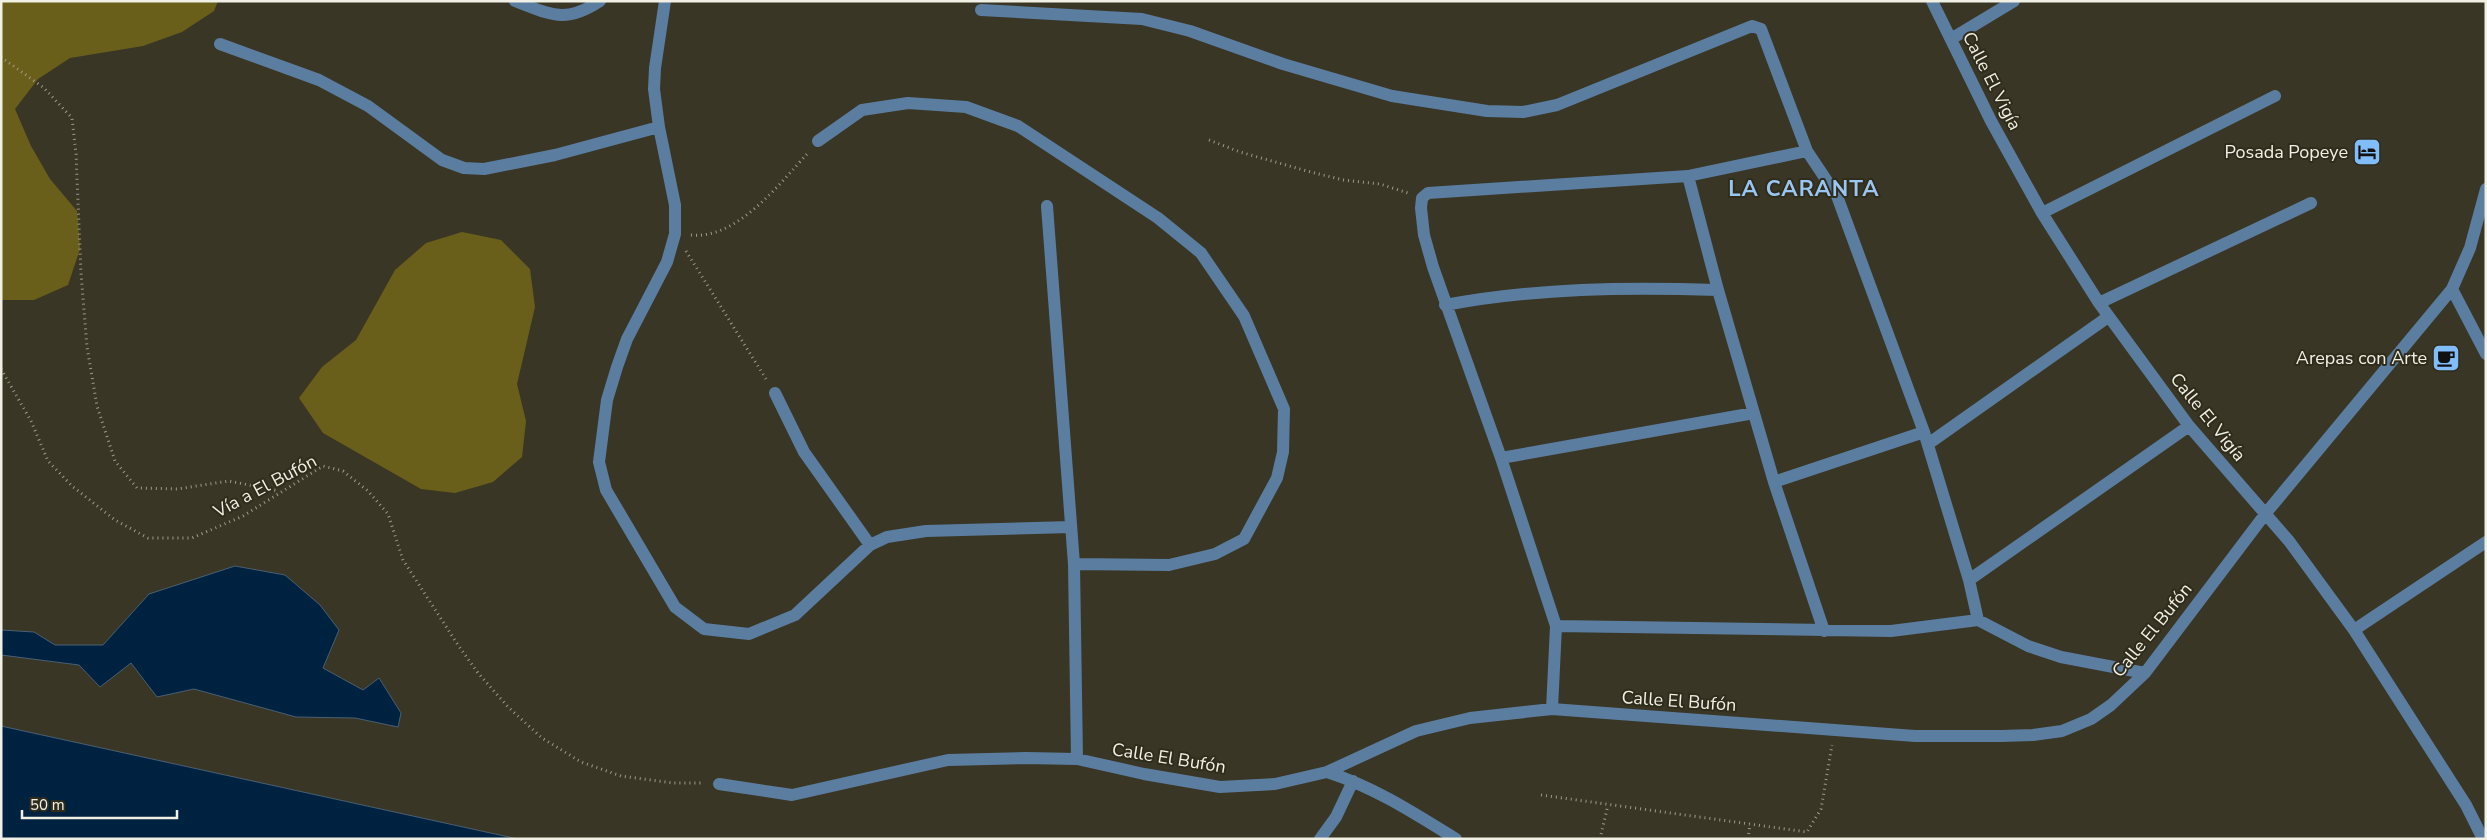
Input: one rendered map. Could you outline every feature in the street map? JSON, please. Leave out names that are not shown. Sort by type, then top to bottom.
[{"type":"street","points":[[516,1],[554,15],[582,14],[600,1]]},
{"type":"street","points":[[665,1],[655,68],[654,89],[659,128],[675,205],[675,234],[666,262],[627,339],[616,367],[607,400],[600,462],[606,490],[675,607],[704,629],[749,634],[795,615],[870,545],[887,537],[926,531],[1071,527]]},
{"type":"street","name":"Calle El Vigía","points":[[1932,1],[1991,121],[2042,212],[2108,317],[2189,426],[2266,513],[2354,630],[2466,805],[2483,839]]},
{"type":"street","points":[[1951,39],[2014,1]]},
{"type":"street","points":[[981,10],[1142,19],[1190,31],[1283,64],[1392,96],[1487,111],[1505,112],[1523,112],[1557,105],[1752,26],[1757,26],[1761,29],[1807,151],[1837,196],[1926,438],[1969,580],[1978,620]]},
{"type":"street","points":[[220,44],[319,80],[368,106],[442,160],[464,168],[484,169],[555,155],[659,128]]},
{"type":"street","points":[[2042,212],[2276,96]]},
{"type":"street","points":[[818,141],[862,110],[908,102],[966,107],[1018,126],[1158,218],[1201,253],[1244,316],[1284,408],[1283,452],[1277,478],[1244,539],[1214,554],[1169,565],[1074,564]]},
{"type":"street","points":[[1552,709],[1556,626],[1501,458],[1445,305],[1424,235],[1421,208],[1422,198],[1428,192],[1688,176],[1807,151]]},
{"type":"street","points":[[1688,176],[1718,290],[1774,482],[1824,631]]},
{"type":"street","name":"Calle El Bufón","points":[[719,784],[792,795],[948,760],[996,758],[1077,759],[1144,774],[1220,787],[1275,784],[1327,772],[1416,732],[1470,718],[1552,709],[1915,736],[2001,736],[2062,731],[2091,720],[2111,705],[2145,673],[2266,513],[2452,289],[2470,248],[2486,188]]},
{"type":"street","points":[[2099,303],[2311,203]]},
{"type":"street","points":[[1047,206],[1074,564],[1077,759]]},
{"type":"street","points":[[1445,305],[1543,291],[1601,288],[1718,290]]},
{"type":"street","points":[[2452,289],[2486,354]]},
{"type":"street","points":[[1774,482],[1926,438],[2108,317]]},
{"type":"street","points":[[775,393],[804,452],[870,545]]},
{"type":"street","points":[[1501,458],[1754,413]]},
{"type":"street","points":[[1969,580],[2189,426]]},
{"type":"street","points":[[2354,630],[2486,542]]},
{"type":"street","points":[[1556,626],[1824,631],[1910,630],[1978,620],[2028,646],[2061,657],[2145,673]]},
{"type":"street","points":[[1327,772],[1353,780],[1381,793],[1456,839]]},
{"type":"street","points":[[1320,839],[1336,817],[1353,780]]},
{"type":"path","points":[[1,57],[44,88],[72,118],[87,347],[97,406],[115,461],[137,488],[177,489],[229,481],[280,491]]},
{"type":"path","points":[[1209,140],[1240,152],[1307,171],[1343,180],[1380,184],[1422,198]]},
{"type":"path","points":[[675,234],[705,237],[731,226],[770,194],[818,141]]},
{"type":"path","points":[[675,234],[775,393]]},
{"type":"path","name":"Vía a El Bufón","points":[[1,369],[31,421],[48,461],[98,507],[115,520],[148,538],[192,538],[243,516],[280,491],[323,466],[343,471],[368,491],[388,514],[403,560],[478,673],[508,707],[542,738],[581,762],[621,776],[674,783],[719,784]]},
{"type":"path","points":[[1541,795],[1807,832],[1821,809],[1835,730]]},
{"type":"path","points":[[1600,839],[1608,805]]},
{"type":"path","points":[[1748,839],[1750,824]]},
{"type":"shaded area","points":[[1,1],[218,1],[214,11],[182,32],[143,46],[70,58],[38,79],[15,109],[31,146],[50,179],[77,211],[80,249],[68,285],[34,300],[1,300]]},
{"type":"shaded area","points":[[462,232],[501,240],[530,269],[535,307],[517,384],[526,421],[522,457],[493,482],[455,493],[421,489],[323,433],[299,398],[322,367],[356,340],[395,270],[426,243]]},
{"type":"water","points":[[235,566],[285,575],[320,605],[339,630],[323,668],[363,690],[379,678],[401,713],[398,727],[355,718],[296,717],[194,689],[157,697],[131,663],[100,687],[79,665],[1,655],[1,630],[34,632],[55,645],[103,645],[149,594]]},
{"type":"water","points":[[1,726],[518,839],[1,839]]},
{"type":"place","name":"Posada Popeye","points":[[2367,152]]},
{"type":"place","name":"Arepas con Arte","points":[[2446,358]]},
{"type":"district","name":"LA CARANTA","points":[[1804,188]]}]
